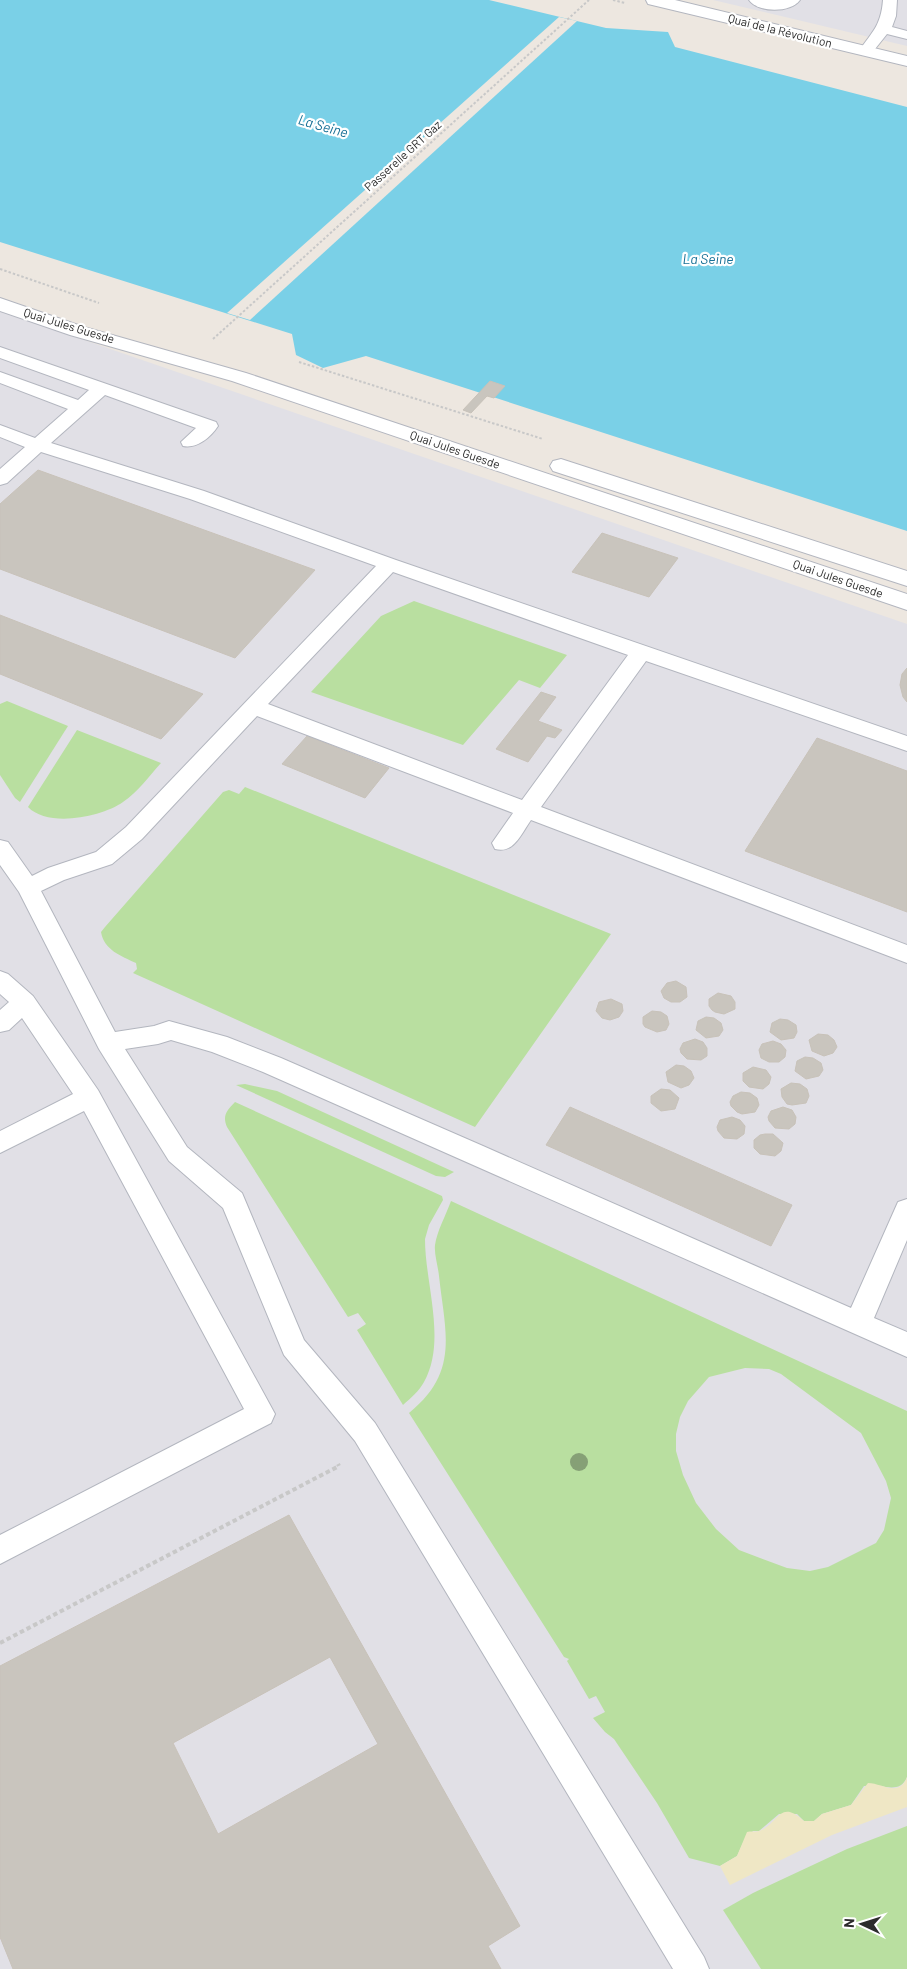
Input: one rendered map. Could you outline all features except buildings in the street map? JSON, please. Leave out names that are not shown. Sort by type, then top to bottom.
[{"type":"main road","name":"Quai de la Révolution","points":[[654,0],[907,61]]},
{"type":"main road","name":"Quai Jules Guesde","points":[[0,286],[31,300],[72,314],[139,330],[907,579]]},
{"type":"main road","name":"Quai Jules Guesde","points":[[0,304],[77,330],[239,377],[907,602]]},
{"type":"lane","points":[[756,0],[763,4],[778,5],[793,0]]},
{"type":"lane","points":[[866,51],[888,23],[890,0]]},
{"type":"lane","points":[[884,30],[907,35]]},
{"type":"lane","points":[[0,352],[208,426],[190,442]]},
{"type":"lane","points":[[0,377],[81,407]]},
{"type":"lane","points":[[0,479],[102,388]]},
{"type":"lane","points":[[0,432],[198,495],[389,564],[907,744]]},
{"type":"lane","points":[[28,888],[56,874],[104,858],[134,833],[389,564]]},
{"type":"lane","points":[[502,843],[642,652]]},
{"type":"lane","points":[[254,706],[907,954]]},
{"type":"lane","points":[[0,848],[28,888],[108,1042],[178,1154],[234,1201],[294,1346],[365,1432],[692,1969]]},
{"type":"lane","points":[[0,980],[25,1003],[89,1097],[261,1414],[0,1550]]},
{"type":"lane","points":[[0,1023],[25,1003]]},
{"type":"lane","points":[[108,1042],[158,1035],[168,1030],[218,1044],[299,1076],[907,1345]]},
{"type":"lane","points":[[0,1143],[89,1097]]},
{"type":"lane","points":[[858,1323],[907,1210]]},
{"type":"path","name":"Passerelle GRT Gaz","points":[[210,341],[589,0]]},
{"type":"path","points":[[0,1643],[339,1466],[335,1459]]},
{"type":"shaded area","points":[[713,0],[907,0],[907,46],[844,31]]},
{"type":"shaded area","points":[[0,311],[907,624],[907,1969],[0,1969]]},
{"type":"green space","points":[[414,601],[567,655],[540,688],[519,680],[463,745],[311,692],[381,616]]},
{"type":"green space","points":[[7,701],[68,726],[20,802],[15,798],[0,775],[0,704]]},
{"type":"green space","points":[[77,730],[161,763],[134,794],[123,802],[102,812],[89,816],[61,819],[37,813],[28,807]]},
{"type":"green space","points":[[245,787],[611,934],[475,1127],[133,973],[137,969],[136,963],[109,948],[101,932],[223,792],[229,790],[239,794]]},
{"type":"green space","points":[[245,1084],[277,1091],[454,1172],[445,1177],[436,1176],[236,1085]]},
{"type":"green space","points":[[235,1102],[442,1196],[443,1200],[429,1225],[425,1239],[434,1331],[434,1349],[431,1366],[422,1385],[403,1405],[357,1330],[366,1324],[358,1313],[348,1317],[227,1127],[226,1113]]},
{"type":"green space","points":[[451,1201],[907,1411],[907,1777],[902,1784],[892,1787],[864,1786],[851,1805],[822,1814],[814,1821],[804,1821],[797,1814],[779,1814],[759,1831],[753,1831],[743,1843],[737,1856],[720,1866],[689,1858],[657,1803],[614,1739],[593,1718],[605,1712],[596,1696],[589,1699],[567,1661],[569,1659],[564,1657],[409,1413],[425,1398],[436,1382],[442,1366],[446,1333],[435,1245]],"holes":[[[745,1368],[769,1369],[781,1374],[861,1433],[886,1481],[891,1498],[884,1530],[876,1543],[828,1567],[810,1571],[787,1568],[739,1550],[716,1529],[696,1503],[683,1475],[676,1451],[676,1434],[680,1417],[688,1401],[709,1377]]]},
{"type":"green space","points":[[907,1826],[907,1969],[761,1969],[723,1910],[753,1893],[847,1849]]},
{"type":"sand","points":[[907,1777],[907,1807],[832,1835],[730,1885],[720,1866],[737,1856],[747,1832],[766,1828],[784,1812],[796,1815],[804,1821],[814,1821],[822,1814],[851,1805],[868,1783],[895,1788],[900,1787]]},
{"type":"water","name":"La Seine","points":[[0,0],[489,0],[606,28],[668,32],[675,47],[907,107],[907,531],[366,356],[323,368],[296,355],[292,334],[0,242]]},
{"type":"pier","points":[[559,17],[577,21],[250,320],[227,313]]}]
